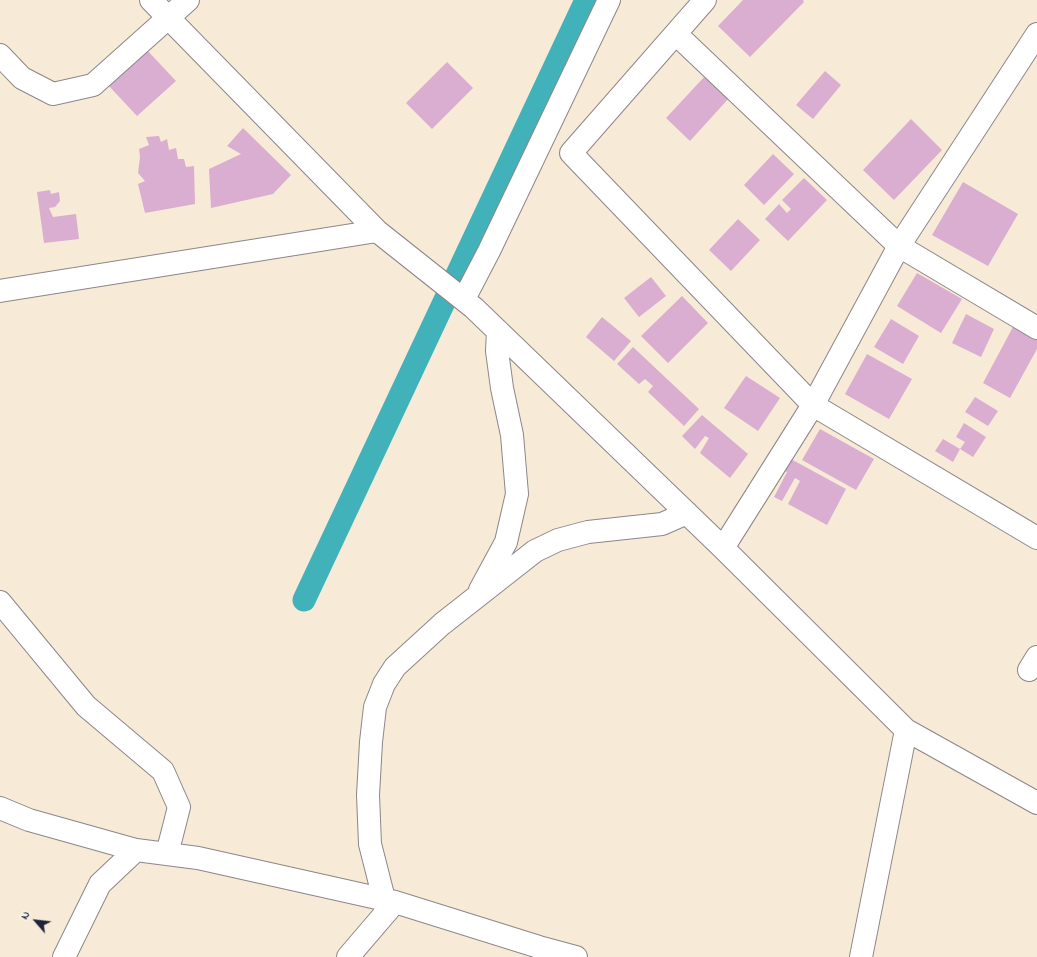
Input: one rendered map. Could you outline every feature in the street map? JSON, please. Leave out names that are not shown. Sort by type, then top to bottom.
[{"type":"street","points":[[151,0],[377,231],[464,299],[498,331],[723,548],[906,730],[1037,803]]},
{"type":"street","points":[[0,55],[22,78],[53,94],[93,85],[188,0]]},
{"type":"street","points":[[464,299],[489,251],[609,0]]},
{"type":"street","points":[[571,153],[705,0]]},
{"type":"street","points":[[676,34],[900,246],[1037,328]]},
{"type":"street","points":[[723,548],[813,405],[900,246],[1037,34]]},
{"type":"street","points":[[540,143],[571,153],[813,405],[1037,538]]},
{"type":"street","points":[[0,291],[377,231]]},
{"type":"street","points":[[477,597],[506,542],[517,494],[512,436],[502,388],[497,351],[498,331]]},
{"type":"street","points":[[389,901],[370,844],[368,795],[374,707],[384,684],[395,667],[442,624],[535,551],[558,540],[588,532],[662,524],[687,513]]},
{"type":"street","points":[[0,602],[86,706],[163,771],[179,807],[167,854]]},
{"type":"street","points":[[861,957],[906,730]]},
{"type":"street","points":[[0,808],[29,820],[136,850],[198,858],[389,901],[535,952],[576,957]]},
{"type":"street","points":[[64,957],[100,884],[136,850]]},
{"type":"street","points":[[348,957],[389,901]]},
{"type":"building","points":[[743,0],[803,0],[804,2],[750,57],[718,26]]},
{"type":"building","points":[[146,49],[176,81],[137,116],[108,85]]},
{"type":"building","points":[[447,62],[473,88],[432,129],[406,103]]},
{"type":"building","points":[[825,71],[841,85],[813,119],[796,105]]},
{"type":"building","points":[[706,75],[730,97],[690,141],[666,118]]},
{"type":"building","points":[[911,119],[942,150],[894,200],[863,170]]},
{"type":"building","points":[[243,128],[291,175],[273,194],[211,208],[209,169],[241,154],[227,146]]},
{"type":"building","points":[[159,136],[161,142],[167,139],[169,150],[176,148],[178,159],[184,159],[186,167],[194,166],[195,204],[145,213],[138,184],[145,181],[138,173],[140,157],[139,149],[149,145],[146,137]]},
{"type":"building","points":[[773,154],[794,174],[764,205],[744,185]]},
{"type":"building","points":[[804,178],[827,200],[788,241],[765,219],[779,204],[787,213],[791,209],[782,200]]},
{"type":"building","points":[[963,182],[1018,214],[988,266],[932,235]]},
{"type":"building","points":[[50,190],[51,194],[59,192],[60,201],[55,207],[49,208],[53,217],[76,214],[79,239],[44,243],[37,192]]},
{"type":"building","points":[[738,219],[760,240],[731,271],[709,250]]},
{"type":"building","points":[[917,273],[962,299],[941,333],[897,306]]},
{"type":"building","points":[[651,277],[666,296],[639,317],[624,298]]},
{"type":"building","points":[[682,296],[708,323],[668,363],[641,336]]},
{"type":"building","points":[[966,314],[994,329],[981,357],[952,343]]},
{"type":"building","points":[[602,317],[631,341],[614,361],[586,337]]},
{"type":"building","points":[[891,319],[919,336],[903,364],[874,347]]},
{"type":"building","points":[[1014,325],[1037,337],[1037,349],[1010,398],[983,383]]},
{"type":"building","points":[[633,347],[699,409],[684,426],[648,392],[653,386],[645,379],[639,384],[617,364]]},
{"type":"building","points":[[867,354],[912,379],[889,419],[845,394]]},
{"type":"building","points":[[746,376],[780,398],[758,431],[724,408]]},
{"type":"building","points":[[975,397],[998,411],[988,426],[965,412]]},
{"type":"building","points":[[702,415],[748,454],[730,478],[700,453],[709,438],[705,436],[695,449],[682,436]]},
{"type":"building","points":[[964,423],[986,437],[973,457],[960,449],[965,442],[956,437]]},
{"type":"building","points":[[820,429],[874,459],[856,490],[802,460]]},
{"type":"building","points":[[943,439],[960,449],[953,462],[935,451]]},
{"type":"building","points":[[789,458],[846,489],[827,525],[788,504],[800,481],[795,478],[782,501],[774,497],[787,472],[782,470]]},
{"type":"waterway","points":[[304,600],[586,0]]}]
